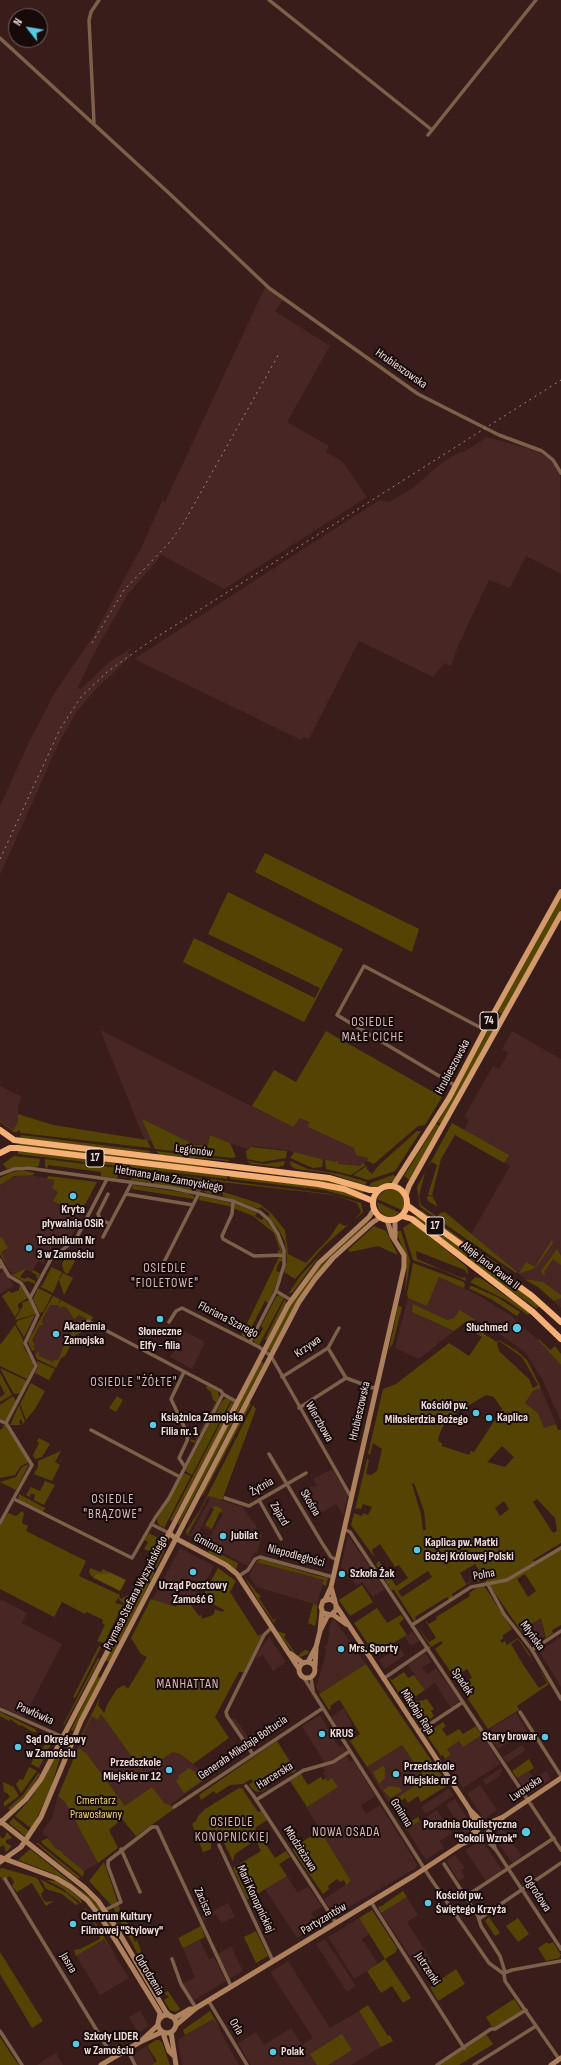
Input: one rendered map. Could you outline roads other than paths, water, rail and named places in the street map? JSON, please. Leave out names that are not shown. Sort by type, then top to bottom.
[{"type":"highway","name":"17","points":[[0,1130],[7,1136],[2,1152]]},
{"type":"highway","name":"Legionów","points":[[7,1136],[18,1141],[329,1178],[370,1190],[379,1190]]},
{"type":"highway","name":"Legionów","points":[[2,1152],[17,1148],[324,1185],[347,1190],[373,1201]]},
{"type":"highway","name":"17","points":[[379,1190],[387,1186],[393,1186]]},
{"type":"highway","points":[[379,1190],[373,1201],[374,1209],[381,1217],[387,1220],[395,1220],[402,1216],[408,1206],[406,1195],[401,1189],[393,1186]]},
{"type":"highway","name":"Aleje Jana Pawła II","points":[[408,1206],[532,1296],[561,1322]]},
{"type":"highway","name":"Aleje Jana Pawła II","points":[[402,1216],[412,1219],[533,1312],[561,1339]]},
{"type":"main road","name":"Hrubieszowska","points":[[393,1186],[456,1086],[561,892]]},
{"type":"main road","name":"Hrubieszowska","points":[[406,1195],[409,1186],[561,914]]},
{"type":"main road","name":"Prymasa Stefana Wyszyńskiego","points":[[0,1822],[33,1791],[63,1737],[168,1533],[291,1300],[319,1263],[369,1217],[374,1209]]},
{"type":"main road","name":"Prymasa Stefana Wyszyńskiego","points":[[26,1842],[41,1817],[81,1721],[175,1538],[301,1299],[319,1274],[342,1249],[373,1222],[381,1217]]},
{"type":"main road","name":"Hrubieszowska","points":[[325,1600],[331,1587],[404,1268],[404,1255],[387,1220]]},
{"type":"main road","name":"Hrubieszowska","points":[[395,1220],[396,1241]]},
{"type":"main road","name":"Gminna","points":[[168,1533],[226,1565],[239,1576],[299,1669]]},
{"type":"main road","name":"Hrubieszowska","points":[[331,1587],[336,1604]]},
{"type":"main road","points":[[316,1648],[299,1669],[300,1674],[304,1678],[311,1677],[315,1673],[316,1648],[320,1631],[322,1611],[321,1605],[325,1600],[330,1599],[336,1604],[320,1631]]},
{"type":"main road","name":"Mikołaja Reja","points":[[336,1604],[348,1625],[418,1732],[470,1810],[484,1824],[488,1832]]},
{"type":"main road","points":[[322,1611],[330,1614]]},
{"type":"main road","name":"Mikołaja Reja","points":[[330,1614],[348,1625]]},
{"type":"main road","name":"Gminna","points":[[286,1648],[298,1661],[306,1662]]},
{"type":"main road","points":[[306,1662],[315,1667]]},
{"type":"main road","name":"Lwowska","points":[[481,1836],[488,1832],[503,1817],[561,1777]]},
{"type":"main road","name":"Mikołaja Reja","points":[[470,1810],[481,1836]]},
{"type":"main road","name":"Lwowska","points":[[477,1828],[503,1817]]},
{"type":"main road","name":"Odrodzenia","points":[[0,1822],[88,1891],[105,1910],[166,2012],[171,2017]]},
{"type":"main road","name":"Partyzantów","points":[[462,1844],[477,1828]]},
{"type":"main road","name":"Partyzantów","points":[[171,2017],[176,2017],[190,2009],[195,2008],[425,1869],[462,1844],[481,1836]]},
{"type":"main road","points":[[2,1859],[26,1842]]},
{"type":"main road","name":"Odrodzenia","points":[[2,1859],[56,1878],[71,1887],[87,1900],[119,1946],[160,2013],[160,2019]]},
{"type":"main road","name":"Partyzantów","points":[[176,2025],[189,2015],[195,2008]]},
{"type":"main road","points":[[140,2042],[158,2025],[160,2019],[165,2016],[171,2017],[176,2025],[171,2032],[174,2049],[173,2055],[176,2065]]},
{"type":"main road","points":[[158,2025],[163,2032],[169,2051],[173,2055]]},
{"type":"main road","points":[[101,2065],[140,2042],[163,2032],[171,2032]]},
{"type":"main road","points":[[551,2065],[560,2059]]},
{"type":"street","points":[[94,123],[89,20],[91,12],[99,0]]},
{"type":"street","points":[[269,0],[432,130]]},
{"type":"street","points":[[428,135],[536,0]]},
{"type":"street","name":"Hrubieszowska","points":[[0,38],[94,123],[269,288],[418,394],[494,433],[542,451],[550,457],[561,473]]},
{"type":"street","points":[[456,1086],[337,1015],[364,966],[485,1030]]},
{"type":"street","name":"Hetmana Jana Zamoyskiego","points":[[0,1174],[14,1169],[28,1168],[132,1182],[199,1193],[233,1201],[254,1209],[269,1220],[281,1238],[284,1255],[283,1269],[276,1291],[250,1342]]},
{"type":"street","points":[[30,1298],[49,1261],[75,1240],[108,1179]]},
{"type":"street","points":[[103,1237],[132,1182]]},
{"type":"street","points":[[161,1268],[199,1193]]},
{"type":"street","points":[[108,1194],[98,1214],[100,1219],[110,1224]]},
{"type":"street","points":[[126,1194],[193,1205]]},
{"type":"street","points":[[233,1201],[232,1214],[222,1236],[223,1239],[254,1256],[284,1255]]},
{"type":"street","points":[[0,1260],[9,1276],[21,1284],[38,1313],[25,1344],[36,1366],[6,1423]]},
{"type":"street","points":[[276,1291],[291,1300]]},
{"type":"street","name":"Floriana Szarego","points":[[169,1322],[176,1311],[182,1308],[264,1350]]},
{"type":"street","points":[[88,1321],[237,1402]]},
{"type":"street","name":"Krzywa","points":[[282,1377],[328,1348],[339,1328]]},
{"type":"street","points":[[328,1348],[346,1378],[373,1388],[377,1386]]},
{"type":"street","points":[[264,1350],[271,1356]]},
{"type":"street","name":"Wierzbowa","points":[[271,1356],[299,1408],[351,1497]]},
{"type":"street","points":[[184,1372],[171,1399],[188,1435],[187,1441],[179,1458],[185,1467]]},
{"type":"street","points":[[299,1408],[346,1378]]},
{"type":"street","points":[[14,1499],[130,1558],[134,1556],[169,1498],[223,1394]]},
{"type":"street","points":[[0,1421],[6,1423],[32,1464],[0,1523]]},
{"type":"street","points":[[91,1430],[180,1477]]},
{"type":"street","name":"Skośna","points":[[269,1454],[330,1556],[337,1560]]},
{"type":"street","name":"Żytnia","points":[[225,1498],[247,1506],[306,1473]]},
{"type":"street","name":"Zajazd","points":[[259,1500],[281,1539]]},
{"type":"street","points":[[152,1524],[168,1533]]},
{"type":"street","name":"Spadek","points":[[344,1529],[350,1532],[561,1850]]},
{"type":"street","name":"Polna","points":[[412,1625],[471,1587],[507,1580],[561,1548]]},
{"type":"street","name":"Niepodległości","points":[[239,1576],[248,1570],[255,1559],[260,1557],[333,1576]]},
{"type":"street","name":"Młyńska","points":[[487,1583],[508,1620],[532,1650],[561,1699]]},
{"type":"street","points":[[252,1753],[227,1716],[226,1712],[264,1635],[272,1627]]},
{"type":"street","points":[[532,1650],[561,1631]]},
{"type":"street","points":[[383,1679],[428,1648]]},
{"type":"street","name":"Gminna","points":[[311,1677],[313,1691]]},
{"type":"street","name":"Gminna","points":[[304,1678],[425,1869],[489,1963],[504,1973],[505,1981],[560,2059]]},
{"type":"street","points":[[418,1732],[463,1702]]},
{"type":"street","name":"Pawłówka","points":[[0,1708],[72,1741]]},
{"type":"street","name":"Generała Mikołaja Bołtucia","points":[[174,1807],[252,1753],[323,1708]]},
{"type":"street","points":[[520,1712],[561,1777]]},
{"type":"street","name":"Harcerska","points":[[256,1800],[305,1770],[331,1762],[350,1751]]},
{"type":"street","name":"Młodzieżowa","points":[[246,1786],[336,1923]]},
{"type":"street","name":"Zacisze","points":[[121,1850],[152,1828],[157,1827],[231,1986]]},
{"type":"street","name":"Ogrodowa","points":[[488,1832],[496,1850],[561,1949]]},
{"type":"street","name":"Ogrodowa","points":[[481,1836],[496,1850]]},
{"type":"street","points":[[465,1897],[554,1838]]},
{"type":"street","name":"Marii Konopnickiej","points":[[219,1845],[273,1961]]},
{"type":"street","points":[[105,1910],[121,1902],[108,1866],[108,1861],[121,1850],[140,1892]]},
{"type":"street","points":[[479,1919],[561,1863]]},
{"type":"street","points":[[444,1864],[479,1919],[481,1926],[502,1960],[504,1973],[561,1961]]},
{"type":"street","name":"Jasna","points":[[5,1879],[113,2057]]},
{"type":"street","name":"Jutrzenki","points":[[371,1902],[464,2048]]},
{"type":"street","points":[[172,1959],[181,1984],[195,2008]]},
{"type":"street","name":"Orla","points":[[208,2000],[247,2065]]},
{"type":"street","points":[[437,2065],[491,2029],[495,2029],[526,2010]]},
{"type":"street","points":[[474,2065],[536,2026]]},
{"type":"street","points":[[0,2031],[22,2065]]},
{"type":"street","points":[[127,2049],[135,2065]]},
{"type":"railway","points":[[92,643],[124,590],[169,543],[183,524],[280,352]]},
{"type":"railway","points":[[0,859],[60,729],[81,697],[107,672],[149,642],[561,380]]},
{"type":"place","name":"Kryta pływalnia OSiR","points":[[73,1196]]},
{"type":"place","name":"Technikum Nr 3 w Zamościu","points":[[29,1248]]},
{"type":"place","name":"Słoneczne Elfy - filia","points":[[160,1319]]},
{"type":"place","name":"Słuchmed","points":[[517,1328]]},
{"type":"place","name":"Akademia Zamojska","points":[[56,1334]]},
{"type":"place","name":"Kościół pw. Miłosierdzia Bożego","points":[[476,1413]]},
{"type":"place","name":"Kaplica","points":[[489,1418]]},
{"type":"place","name":"Książnica Zamojska Filia nr. 1","points":[[153,1425]]},
{"type":"place","name":"Jubilat","points":[[223,1536]]},
{"type":"place","name":"Kaplica pw. Matki Bożej Królowej Polski","points":[[417,1550]]},
{"type":"place","name":"Urząd Pocztowy Zamość 6","points":[[193,1572]]},
{"type":"place","name":"Szkoła Żak","points":[[342,1574]]},
{"type":"place","name":"Mrs. Sporty","points":[[341,1649]]},
{"type":"place","name":"KRUS","points":[[322,1734]]},
{"type":"place","name":"Stary browar","points":[[545,1737]]},
{"type":"place","name":"Sąd Okręgowy w Zamościu","points":[[18,1747]]},
{"type":"place","name":"Przedszkole Miejskie nr 12","points":[[169,1770]]},
{"type":"place","name":"Przedszkole Miejskie nr 2","points":[[396,1774]]},
{"type":"place","name":"Poradnia Okulistyczna \"Sokoli Wzrok\"","points":[[526,1832]]},
{"type":"place","name":"Kościół pw. Świętego Krzyża","points":[[428,1903]]},
{"type":"place","name":"Centrum Kultury Filmowej \"Stylowy\"","points":[[73,1924]]},
{"type":"place","name":"Szkoły LIDER w Zamościu","points":[[76,2044]]},
{"type":"place","name":"Polak","points":[[273,2052]]},
{"type":"district","name":"OSIEDLE MAŁE CICHE","points":[[373,1030]]},
{"type":"district","name":"OSIEDLE \"FIOLETOWE\"","points":[[165,1276]]},
{"type":"district","name":"OSIEDLE \"ŻÓŁTE\"","points":[[134,1383]]},
{"type":"district","name":"OSIEDLE \"BRĄZOWE\"","points":[[113,1508]]},
{"type":"district","name":"MANHATTAN","points":[[188,1685]]},
{"type":"district","name":"OSIEDLE KONOPNICKIEJ","points":[[232,1830]]},
{"type":"district","name":"NOWA OSADA","points":[[346,1833]]},
{"type":"park label","name":"Cmentarz Prawosławny","points":[[96,1808]]}]
